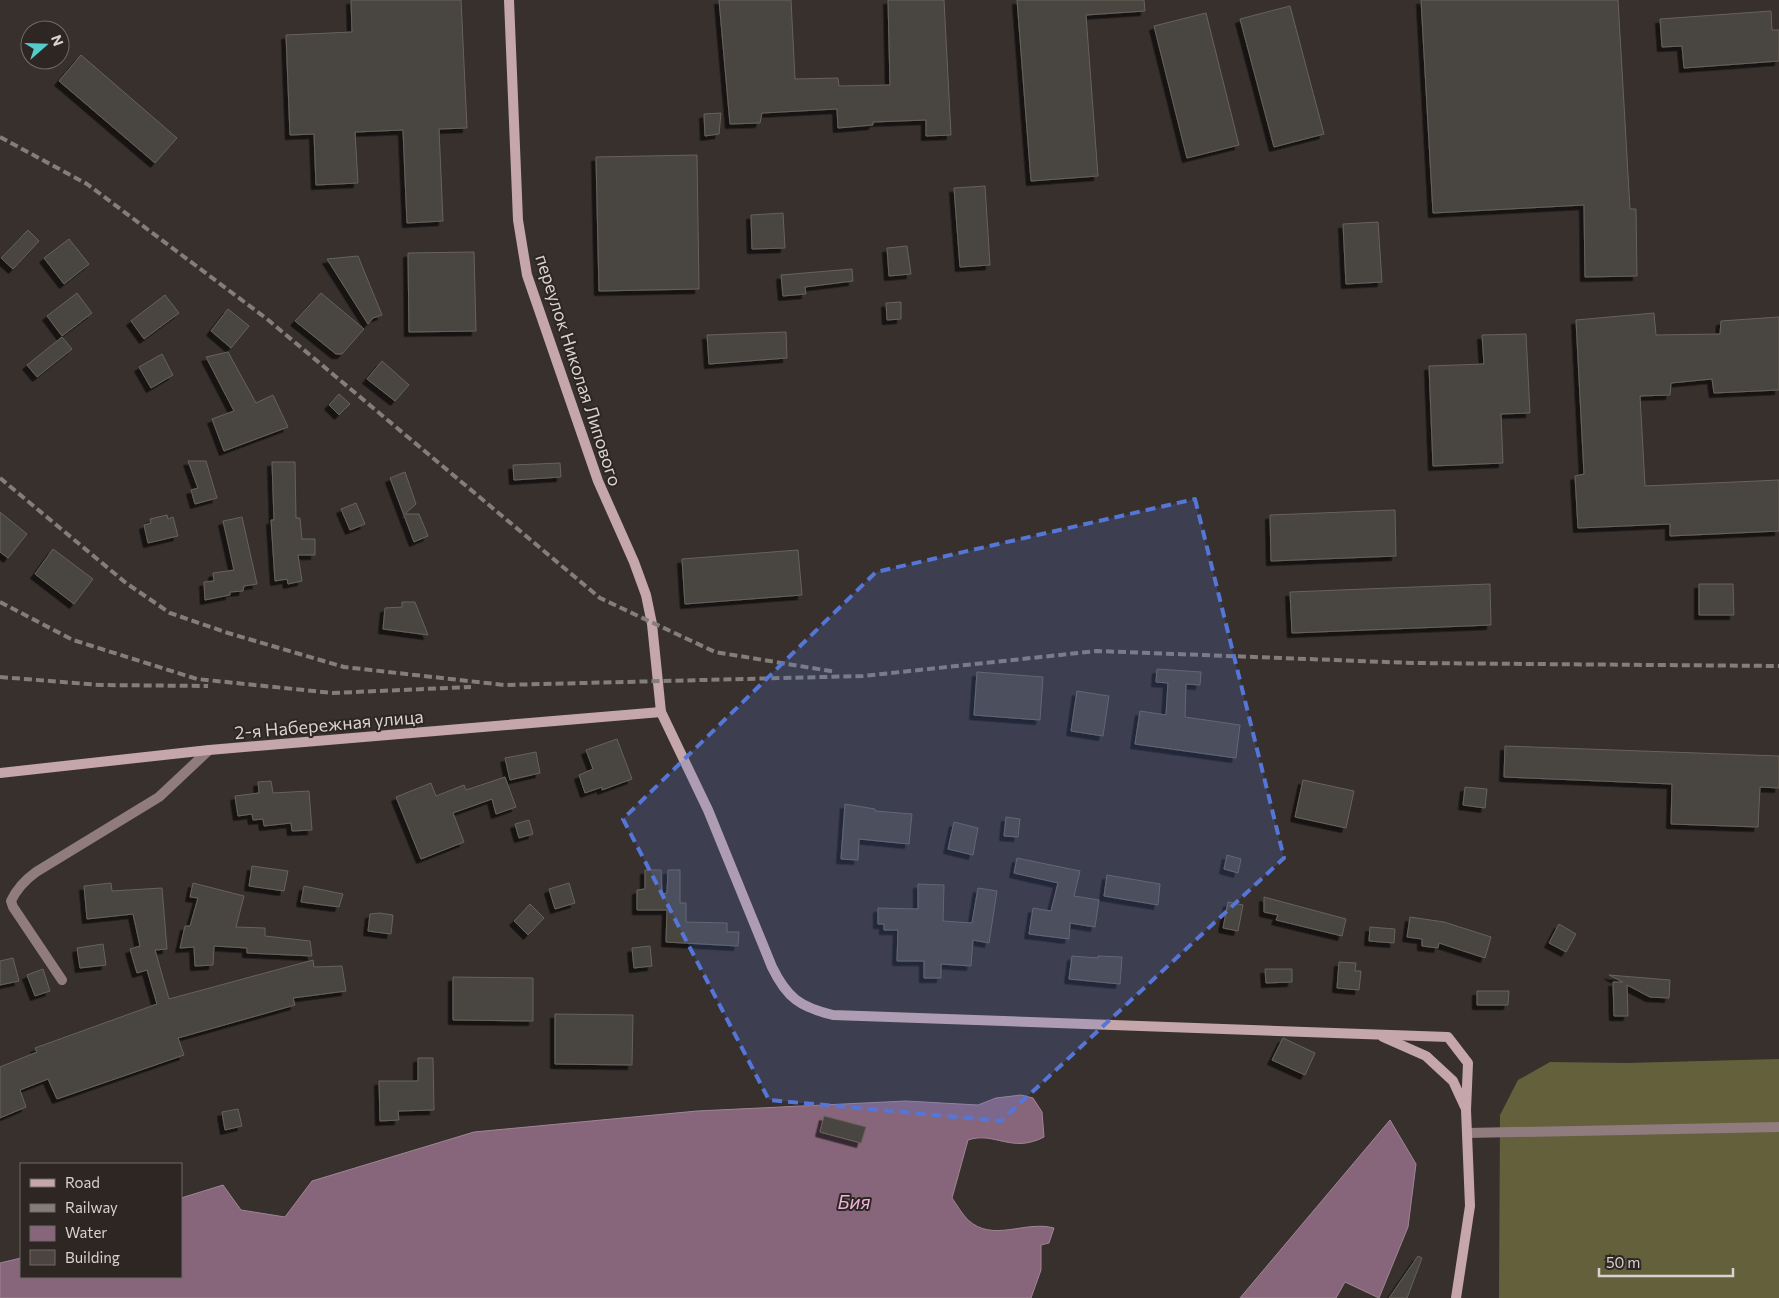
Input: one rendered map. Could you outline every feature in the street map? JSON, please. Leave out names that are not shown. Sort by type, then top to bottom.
[{"type":"street","name":"переулок Николая Липового","points":[[509,0],[518,220],[527,275],[598,480],[634,562],[646,595],[652,624],[661,712],[708,810],[785,991],[800,1003],[833,1015],[1448,1037],[1468,1063],[1466,1110]]},
{"type":"street","name":"2-я Набережная улица","points":[[0,773],[210,750],[661,712]]},
{"type":"street","points":[[62,980],[13,907],[11,901],[14,893],[23,882],[36,872],[159,797],[210,750]]},
{"type":"street","points":[[1377,1035],[1426,1056],[1453,1081],[1466,1110],[1470,1206],[1456,1298]]},
{"type":"street","points":[[1467,1133],[1779,1127]]},
{"type":"highlighted area","points":[[1195,499],[1284,858],[1001,1121],[769,1100],[623,819],[876,572]]},
{"type":"shaded area","points":[[1779,1059],[1779,1298],[1499,1298],[1500,1115],[1518,1080],[1550,1062],[1626,1063]]},
{"type":"water","name":"Бия","points":[[1021,1095],[1033,1098],[1042,1112],[1044,1137],[1032,1142],[1022,1143],[987,1138],[968,1140],[952,1198],[968,1220],[978,1227],[988,1230],[999,1231],[1043,1226],[1054,1228],[1049,1243],[1041,1245],[1041,1270],[1031,1298],[0,1298],[0,1263],[20,1258],[20,1278],[182,1278],[182,1198],[223,1185],[241,1210],[285,1217],[312,1181],[474,1132],[697,1111],[906,1101],[978,1105],[996,1098]]},
{"type":"water","points":[[1390,1120],[1416,1164],[1408,1227],[1379,1298],[1345,1282],[1336,1298],[1240,1298]]},
{"type":"building","points":[[351,0],[461,0],[467,128],[439,129],[443,221],[407,223],[403,130],[355,132],[358,183],[316,185],[314,134],[290,135],[286,35],[352,32]]},
{"type":"building","points":[[719,0],[791,0],[795,79],[838,78],[839,86],[890,85],[888,0],[944,0],[951,135],[926,136],[926,120],[873,122],[873,125],[838,128],[837,109],[762,113],[760,123],[730,124]]},
{"type":"building","points":[[1017,0],[1144,0],[1145,11],[1086,15],[1098,176],[1031,181]]},
{"type":"building","points":[[1421,0],[1618,0],[1630,209],[1636,209],[1637,276],[1585,277],[1584,205],[1433,213]]},
{"type":"building","points":[[1290,6],[1324,134],[1274,147],[1240,19]]},
{"type":"building","points":[[1771,11],[1772,30],[1779,30],[1779,61],[1684,68],[1682,46],[1662,47],[1660,19]]},
{"type":"building","points":[[1206,13],[1239,145],[1187,158],[1154,26]]},
{"type":"building","points":[[81,55],[177,138],[155,163],[59,81]]},
{"type":"building","points":[[721,113],[719,134],[705,136],[704,114]]},
{"type":"building","points":[[697,155],[699,289],[599,291],[596,157]]},
{"type":"building","points":[[985,186],[990,265],[960,267],[954,188]]},
{"type":"building","points":[[783,213],[785,248],[752,249],[751,215]]},
{"type":"building","points":[[1378,222],[1382,282],[1346,284],[1343,224]]},
{"type":"building","points":[[28,230],[39,241],[13,269],[1,258]]},
{"type":"building","points":[[69,239],[89,264],[64,284],[44,258]]},
{"type":"building","points":[[907,246],[911,274],[889,276],[887,248]]},
{"type":"building","points":[[474,252],[476,331],[409,332],[408,253]]},
{"type":"building","points":[[358,256],[382,315],[373,318],[368,324],[327,259]]},
{"type":"building","points":[[852,269],[853,281],[805,287],[806,294],[783,296],[781,275]]},
{"type":"building","points":[[77,293],[92,313],[62,336],[47,316]]},
{"type":"building","points":[[321,293],[364,329],[342,354],[336,354],[295,321]]},
{"type":"building","points":[[165,295],[179,313],[144,339],[131,321]]},
{"type":"building","points":[[901,302],[901,319],[887,320],[886,303]]},
{"type":"building","points":[[228,309],[249,326],[231,348],[211,331]]},
{"type":"building","points":[[1654,313],[1656,335],[1720,334],[1721,321],[1779,317],[1779,390],[1714,393],[1712,379],[1671,383],[1670,395],[1640,396],[1645,486],[1779,480],[1779,531],[1670,536],[1670,524],[1578,528],[1575,476],[1584,474],[1576,320]]},
{"type":"building","points":[[786,332],[787,358],[709,364],[707,335]]},
{"type":"building","points":[[1526,334],[1530,413],[1501,414],[1503,463],[1433,466],[1429,366],[1484,364],[1482,335]]},
{"type":"building","points":[[62,337],[72,349],[37,377],[27,365]]},
{"type":"building","points":[[228,352],[256,403],[273,395],[288,427],[224,451],[212,419],[234,411],[206,357]]},
{"type":"building","points":[[162,354],[173,375],[151,388],[139,367]]},
{"type":"building","points":[[382,361],[409,385],[395,401],[367,379]]},
{"type":"building","points":[[339,394],[350,404],[339,415],[329,405]]},
{"type":"building","points":[[188,461],[206,461],[217,498],[195,504],[191,490],[198,488]]},
{"type":"building","points":[[272,462],[295,462],[296,518],[300,518],[302,539],[315,539],[315,555],[298,555],[302,581],[288,584],[287,579],[275,581],[271,520],[274,520]]},
{"type":"building","points":[[560,463],[561,477],[514,480],[513,465]]},
{"type":"building","points":[[405,472],[416,504],[405,514],[419,514],[428,536],[414,542],[390,478]]},
{"type":"building","points":[[356,503],[365,524],[350,530],[341,509]]},
{"type":"building","points":[[1395,510],[1396,556],[1271,561],[1270,515]]},
{"type":"building","points":[[0,512],[27,534],[8,558],[0,552]]},
{"type":"building","points":[[167,515],[168,519],[173,517],[178,536],[148,543],[144,525],[151,523],[150,519]]},
{"type":"building","points":[[242,517],[257,584],[244,586],[243,591],[230,592],[230,595],[205,600],[204,582],[214,581],[213,573],[234,570],[223,521]]},
{"type":"building","points":[[53,549],[93,579],[74,604],[35,574]]},
{"type":"building","points":[[798,550],[802,595],[685,604],[682,559]]},
{"type":"building","points":[[1490,584],[1491,625],[1292,633],[1290,592]]},
{"type":"building","points":[[1699,584],[1733,584],[1734,615],[1699,615]]},
{"type":"building","points":[[402,602],[415,602],[428,635],[383,629],[385,608],[402,607]]},
{"type":"building","points":[[1157,669],[1201,672],[1200,685],[1186,684],[1185,717],[1240,725],[1236,758],[1135,744],[1140,711],[1166,715],[1168,683],[1156,682]]},
{"type":"building","points":[[977,672],[1043,677],[1040,720],[974,715]]},
{"type":"building","points":[[1077,691],[1109,696],[1103,736],[1071,731]]},
{"type":"building","points":[[617,739],[632,779],[602,790],[602,787],[585,793],[579,775],[593,769],[586,750]]},
{"type":"building","points":[[1505,746],[1779,756],[1779,788],[1760,787],[1758,827],[1671,824],[1672,784],[1504,777]]},
{"type":"building","points":[[536,752],[540,773],[510,780],[505,758]]},
{"type":"building","points":[[505,777],[516,807],[496,814],[492,799],[453,813],[464,842],[421,859],[396,797],[431,783],[436,796],[464,785],[466,790]]},
{"type":"building","points":[[1303,780],[1354,791],[1346,828],[1295,817]]},
{"type":"building","points":[[271,781],[273,793],[309,791],[312,830],[292,831],[291,823],[264,826],[263,819],[253,820],[252,814],[238,816],[235,796],[259,793],[258,782]]},
{"type":"building","points":[[1465,787],[1487,789],[1485,808],[1463,805]]},
{"type":"building","points":[[845,804],[875,809],[875,811],[912,814],[909,844],[859,839],[858,860],[841,859]]},
{"type":"building","points":[[1006,817],[1020,819],[1018,837],[1004,836]]},
{"type":"building","points":[[529,820],[533,834],[519,838],[515,824]]},
{"type":"building","points":[[954,822],[978,828],[973,855],[948,849]]},
{"type":"building","points":[[1227,855],[1241,859],[1238,873],[1224,869]]},
{"type":"building","points":[[1017,858],[1080,871],[1074,896],[1099,900],[1095,927],[1070,923],[1069,939],[1029,934],[1033,908],[1051,911],[1058,883],[1014,873]]},
{"type":"building","points":[[252,866],[288,871],[284,891],[249,886]]},
{"type":"building","points":[[645,870],[661,870],[662,894],[667,893],[668,870],[680,870],[680,903],[686,903],[686,922],[727,923],[727,932],[739,932],[738,946],[666,942],[667,910],[637,910],[637,890],[645,889]]},
{"type":"building","points":[[1107,875],[1160,884],[1158,905],[1104,896]]},
{"type":"building","points":[[111,883],[112,891],[162,888],[167,949],[155,950],[169,999],[313,960],[314,967],[342,966],[346,991],[293,998],[295,1005],[178,1038],[184,1055],[57,1099],[48,1079],[20,1090],[26,1107],[0,1118],[0,1067],[37,1052],[35,1048],[157,1004],[147,970],[137,973],[130,949],[140,946],[133,914],[87,919],[84,886]]},
{"type":"building","points":[[193,883],[244,896],[236,927],[265,928],[265,936],[310,941],[312,956],[247,953],[247,948],[214,946],[213,965],[195,966],[194,947],[180,948],[185,926],[190,926],[198,898],[190,897]]},
{"type":"building","points":[[569,883],[575,903],[555,909],[549,889]]},
{"type":"building","points":[[918,884],[944,885],[943,921],[972,923],[978,888],[997,891],[989,943],[973,940],[971,966],[941,964],[941,978],[924,978],[924,961],[897,961],[898,930],[884,930],[884,924],[878,924],[878,908],[918,909]]},
{"type":"building","points":[[304,886],[343,894],[339,907],[301,902]]},
{"type":"building","points":[[1264,897],[1346,919],[1342,936],[1276,920],[1278,915],[1264,912]]},
{"type":"building","points":[[1228,902],[1243,905],[1238,931],[1223,928]]},
{"type":"building","points":[[530,904],[544,918],[528,935],[514,921]]},
{"type":"building","points":[[370,914],[393,915],[391,934],[368,931]]},
{"type":"building","points":[[1410,917],[1444,922],[1491,937],[1485,958],[1439,943],[1438,948],[1422,946],[1422,939],[1407,937]]},
{"type":"building","points":[[1559,924],[1576,934],[1566,952],[1549,943]]},
{"type":"building","points":[[1370,927],[1395,929],[1394,943],[1369,941]]},
{"type":"building","points":[[103,944],[106,965],[80,968],[77,948]]},
{"type":"building","points":[[650,946],[652,966],[634,968],[632,948]]},
{"type":"building","points":[[1072,956],[1122,957],[1120,984],[1069,979]]},
{"type":"building","points":[[13,958],[19,981],[0,985],[0,961]]},
{"type":"building","points":[[1339,962],[1356,963],[1355,971],[1361,971],[1359,990],[1337,988]]},
{"type":"building","points":[[43,969],[50,991],[35,996],[27,975]]},
{"type":"building","points":[[1265,969],[1292,969],[1292,982],[1266,983]]},
{"type":"building","points":[[1609,975],[1670,980],[1669,998],[1650,997],[1627,985],[1628,1016],[1614,1016],[1613,982],[1623,982]]},
{"type":"building","points":[[453,977],[533,978],[533,1021],[453,1020]]},
{"type":"building","points":[[1477,991],[1509,991],[1508,1005],[1477,1005]]},
{"type":"building","points":[[555,1014],[633,1015],[632,1065],[555,1064]]},
{"type":"building","points":[[1283,1038],[1315,1053],[1305,1075],[1272,1060]]},
{"type":"building","points":[[418,1058],[433,1058],[434,1110],[398,1111],[399,1120],[380,1121],[379,1081],[418,1081]]},
{"type":"building","points":[[238,1109],[242,1126],[225,1130],[222,1112]]},
{"type":"building","points":[[824,1116],[866,1127],[861,1143],[820,1132]]},
{"type":"building","points":[[1418,1256],[1422,1258],[1407,1298],[1389,1298]]},
{"type":"railway","points":[[0,137],[87,184],[267,319],[600,598],[715,652],[836,672]]},
{"type":"railway","points":[[0,478],[126,583],[170,613],[228,633],[344,667],[504,685],[863,676],[1097,651],[1412,663],[1779,666]]},
{"type":"railway","points":[[0,602],[73,640],[197,679],[332,693],[471,687]]},
{"type":"railway","points":[[0,677],[100,685],[208,686]]}]
